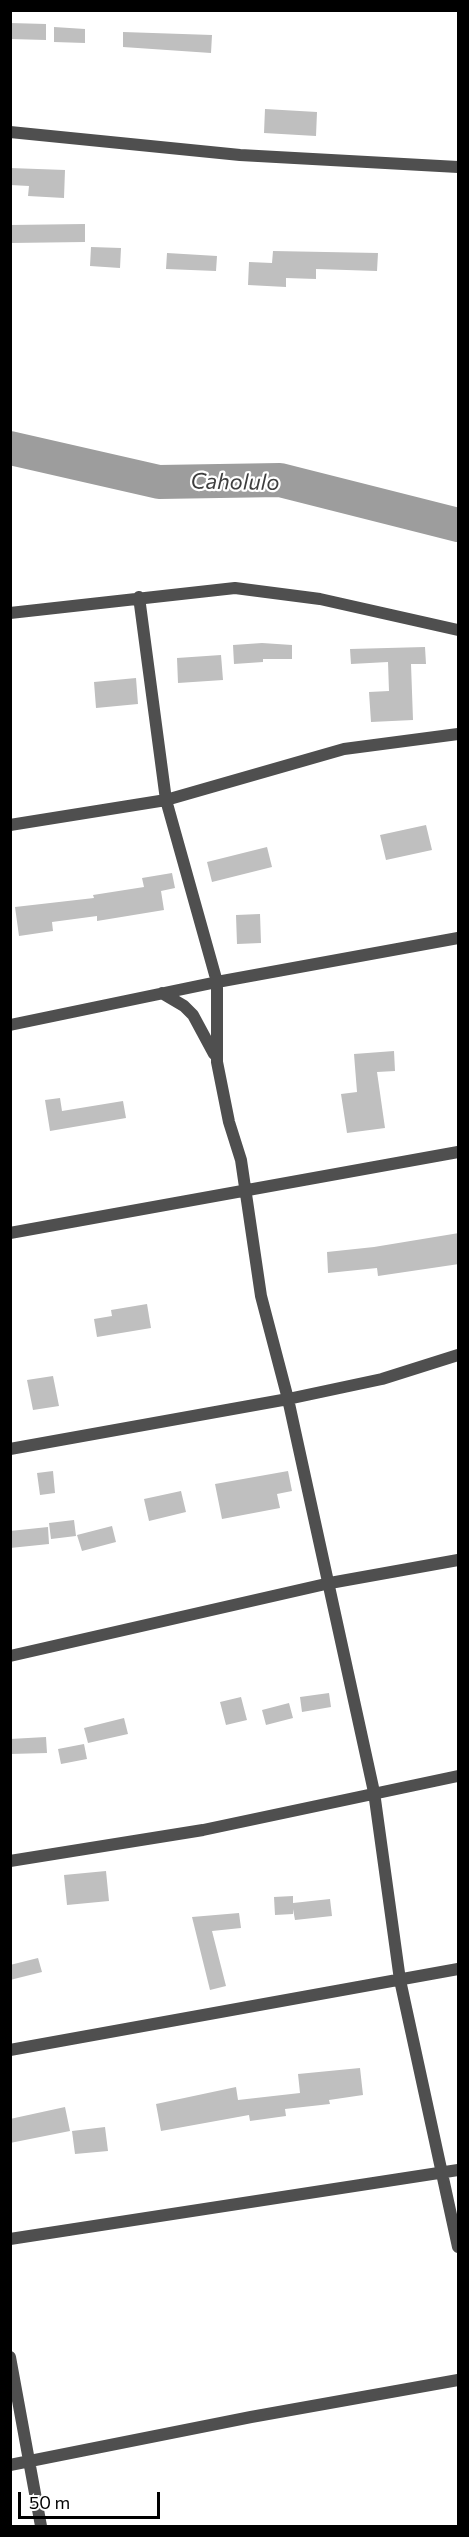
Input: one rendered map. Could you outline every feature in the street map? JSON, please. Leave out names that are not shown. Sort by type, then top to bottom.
[{"type":"street","points":[[10,132],[240,155],[459,167]]},
{"type":"street","points":[[10,613],[139,597],[218,589],[247,589],[320,599],[459,630]]},
{"type":"street","points":[[139,597],[166,800],[217,982],[217,1062]]},
{"type":"street","points":[[10,825],[166,800],[236,782],[324,753],[459,734]]},
{"type":"street","points":[[10,1025],[217,982],[459,938]]},
{"type":"street","points":[[162,993],[184,1006],[193,1015],[207,1036],[217,1062],[247,1192],[261,1296],[288,1399],[330,1583],[374,1792],[400,1980],[459,2247]]},
{"type":"street","points":[[10,1233],[459,1152]]},
{"type":"street","points":[[10,1449],[288,1399],[382,1379],[459,1355]]},
{"type":"street","points":[[10,1656],[330,1583],[459,1560]]},
{"type":"street","points":[[10,1861],[203,1830],[374,1792],[459,1776]]},
{"type":"street","points":[[10,2050],[459,1969]]},
{"type":"street","points":[[10,2239],[459,2170]]},
{"type":"street","points":[[10,2357],[41,2526]]},
{"type":"street","points":[[10,2465],[459,2380]]},
{"type":"building","points":[[10,23],[46,24],[46,40],[10,39]]},
{"type":"building","points":[[54,27],[85,29],[85,43],[54,42]]},
{"type":"building","points":[[123,32],[212,35],[211,53],[123,47]]},
{"type":"building","points":[[265,109],[317,112],[316,136],[264,133]]},
{"type":"building","points":[[10,168],[65,170],[64,198],[28,196],[29,186],[10,185]]},
{"type":"building","points":[[85,224],[85,242],[10,243],[10,225]]},
{"type":"building","points":[[91,247],[121,248],[120,268],[90,266]]},
{"type":"building","points":[[273,251],[378,253],[377,271],[316,269],[316,279],[286,278],[286,287],[248,285],[249,262],[272,263]]},
{"type":"building","points":[[167,253],[217,256],[216,271],[166,269]]},
{"type":"building","points":[[262,643],[292,645],[292,659],[263,659],[263,662],[234,664],[233,645]]},
{"type":"building","points":[[425,647],[426,664],[411,664],[413,720],[371,722],[369,692],[389,691],[388,662],[351,664],[350,649]]},
{"type":"building","points":[[221,655],[223,680],[178,683],[177,658]]},
{"type":"building","points":[[136,678],[138,704],[96,708],[94,682]]},
{"type":"building","points":[[426,825],[432,850],[386,860],[380,835]]},
{"type":"building","points":[[267,847],[272,867],[212,882],[207,862]]},
{"type":"building","points":[[172,873],[175,888],[161,891],[164,910],[97,921],[97,916],[52,922],[53,931],[19,936],[15,907],[94,898],[93,895],[144,887],[142,878]]},
{"type":"building","points":[[260,914],[261,943],[237,944],[236,915]]},
{"type":"building","points":[[394,1051],[395,1071],[377,1072],[385,1128],[347,1133],[341,1094],[357,1092],[354,1054]]},
{"type":"building","points":[[60,1098],[62,1111],[123,1101],[126,1118],[50,1131],[45,1100]]},
{"type":"building","points":[[459,1233],[459,1264],[378,1276],[377,1268],[328,1273],[327,1252]]},
{"type":"building","points":[[147,1304],[151,1328],[97,1337],[94,1319],[112,1316],[111,1310]]},
{"type":"building","points":[[53,1376],[59,1406],[33,1410],[27,1380]]},
{"type":"building","points":[[53,1471],[55,1493],[40,1495],[37,1473]]},
{"type":"building","points":[[288,1471],[292,1491],[277,1494],[280,1508],[222,1519],[215,1484]]},
{"type":"building","points":[[181,1491],[186,1512],[149,1521],[144,1499]]},
{"type":"building","points":[[74,1520],[76,1536],[51,1539],[49,1523]]},
{"type":"building","points":[[112,1526],[116,1542],[82,1551],[77,1535]]},
{"type":"building","points":[[48,1527],[49,1544],[10,1548],[10,1531]]},
{"type":"building","points":[[329,1693],[331,1707],[302,1712],[300,1697]]},
{"type":"building","points":[[241,1697],[247,1720],[226,1725],[220,1702]]},
{"type":"building","points":[[289,1703],[293,1718],[266,1725],[262,1710]]},
{"type":"building","points":[[124,1718],[128,1734],[88,1743],[84,1728]]},
{"type":"building","points":[[46,1737],[47,1753],[10,1754],[10,1739]]},
{"type":"building","points":[[84,1744],[87,1759],[61,1764],[58,1749]]},
{"type":"building","points":[[106,1871],[109,1901],[67,1905],[64,1875]]},
{"type":"building","points":[[293,1896],[293,1903],[330,1899],[332,1916],[295,1920],[293,1909],[293,1914],[275,1915],[274,1897]]},
{"type":"building","points":[[239,1913],[241,1928],[212,1931],[226,1986],[210,1990],[192,1917]]},
{"type":"building","points":[[38,1958],[42,1972],[10,1980],[10,1965]]},
{"type":"building","points":[[360,2068],[363,2095],[329,2100],[330,2104],[285,2109],[286,2116],[250,2121],[249,2115],[161,2131],[156,2104],[236,2087],[238,2100],[300,2093],[298,2074]]},
{"type":"building","points":[[65,2107],[70,2131],[10,2143],[10,2119]]},
{"type":"building","points":[[105,2127],[108,2151],[75,2154],[72,2131]]},
{"type":"waterway","name":"Caholulo","points":[[10,448],[159,482],[280,480],[458,525]]}]
